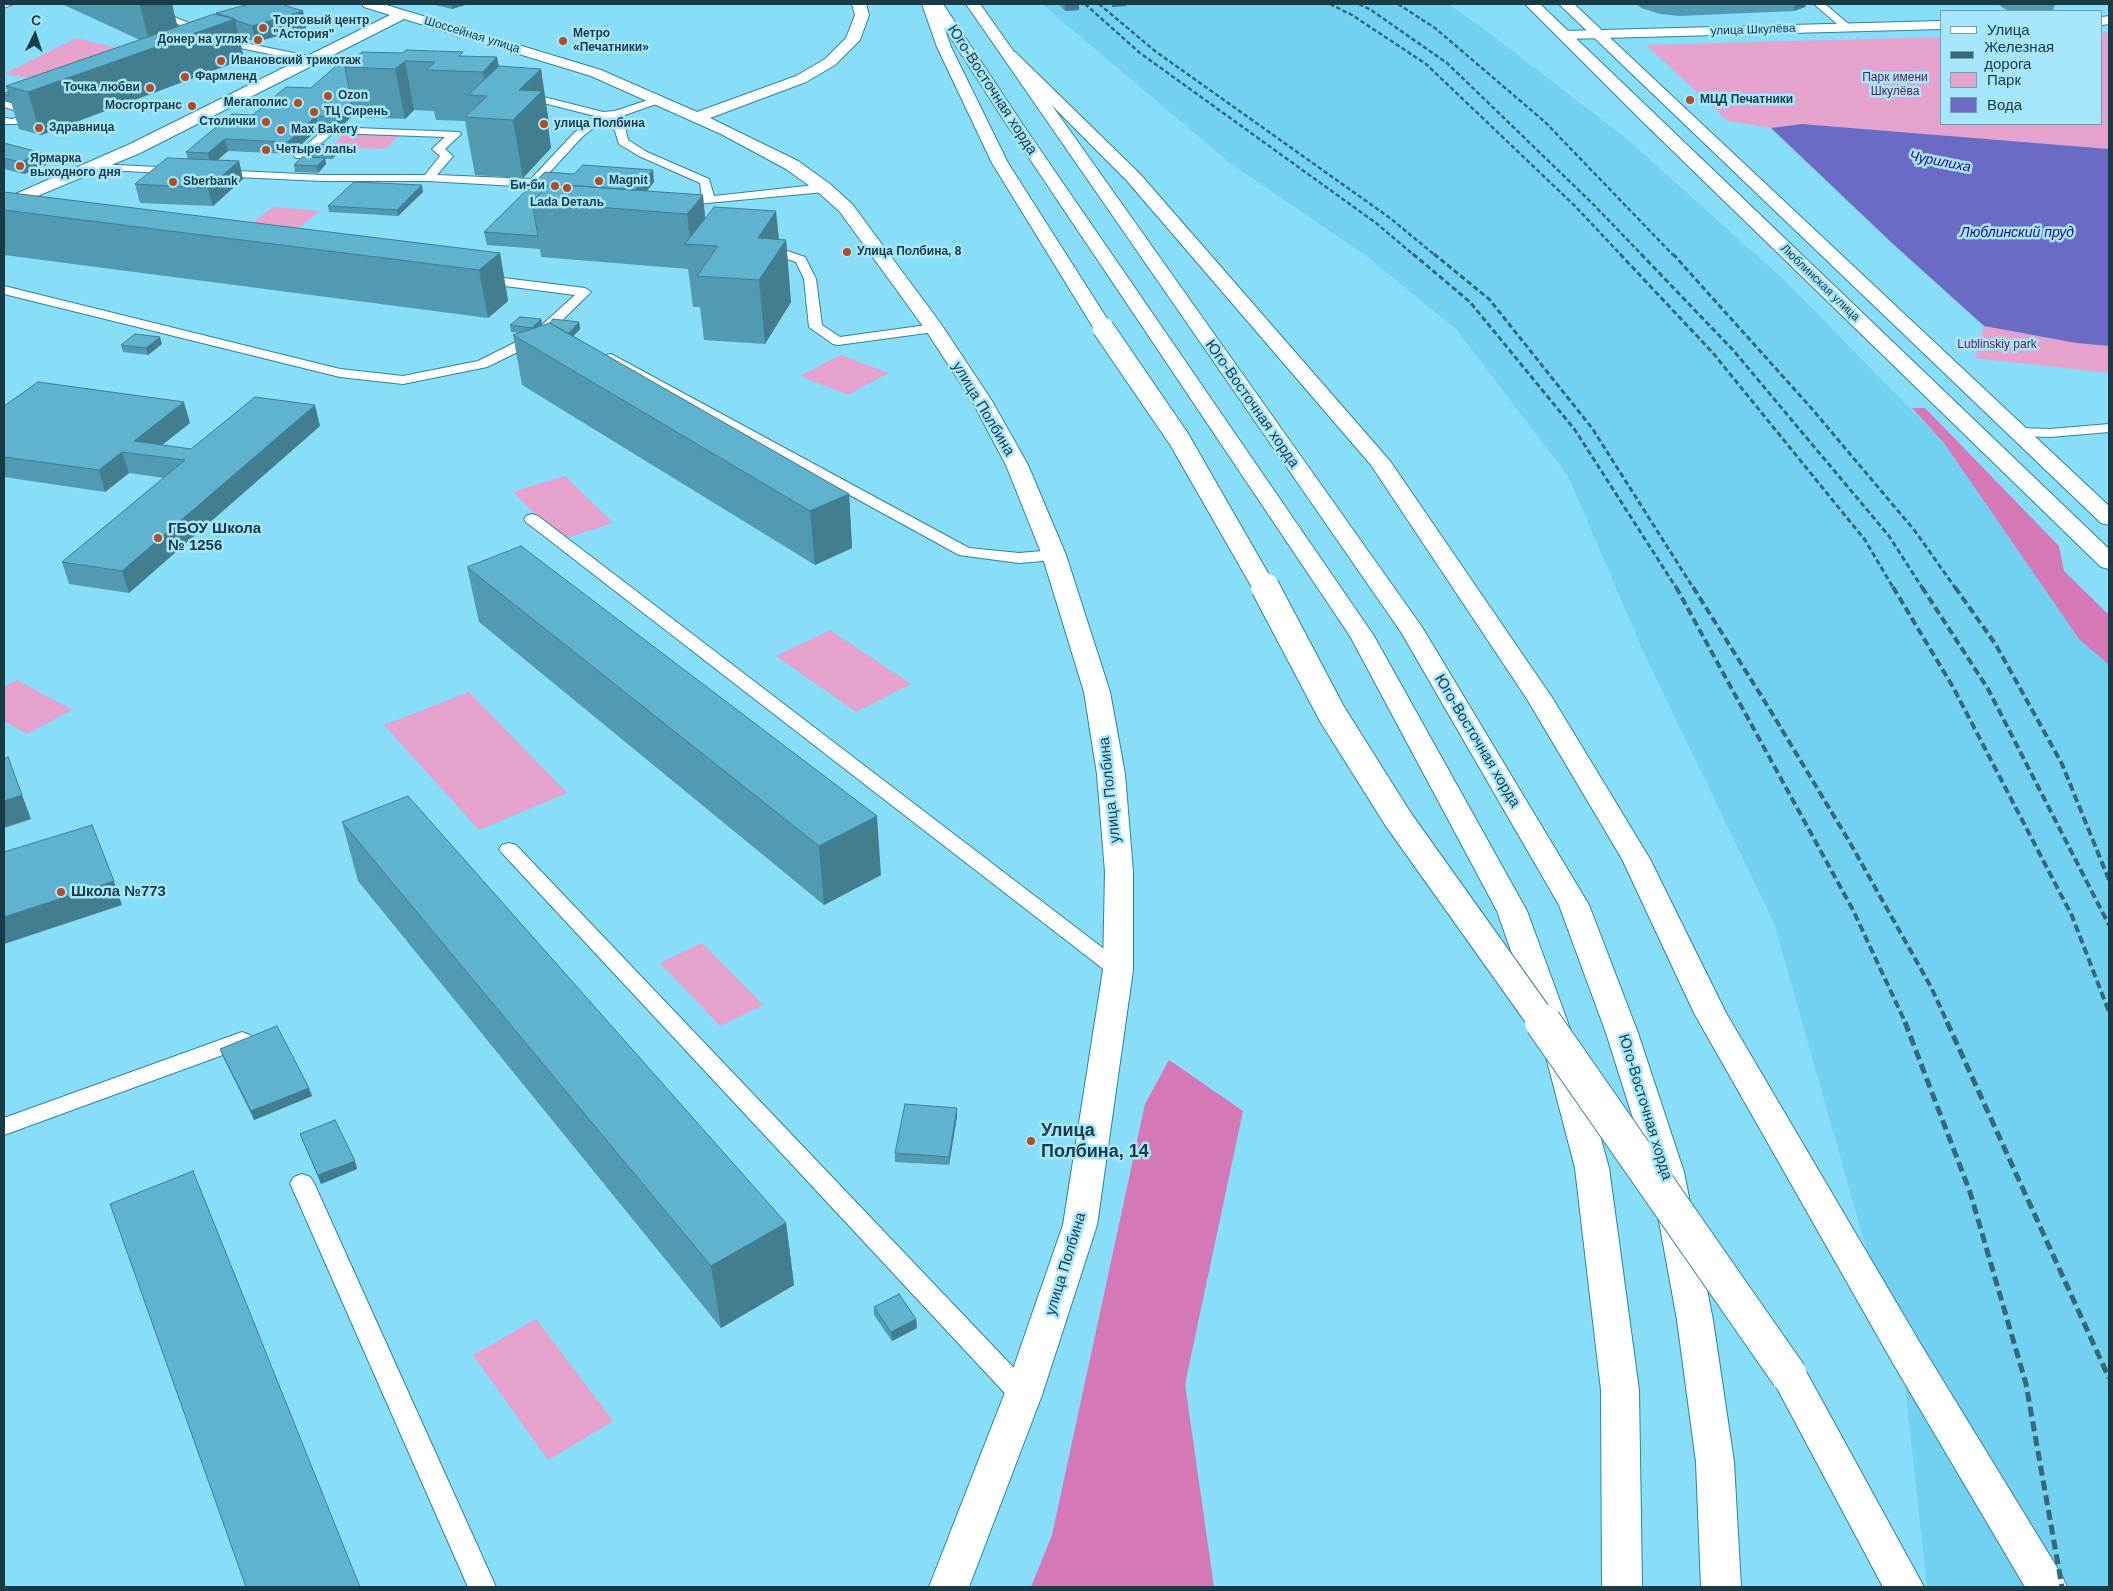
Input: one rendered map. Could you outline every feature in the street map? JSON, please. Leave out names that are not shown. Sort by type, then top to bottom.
[{"type":"main road","points":[[369,4],[403,14]]},
{"type":"main road","points":[[697,117],[801,79],[830,62],[854,40],[862,15],[859,4]]},
{"type":"main road","points":[[929,4],[944,47],[1000,163],[1103,328],[1179,440],[1270,597],[1332,714],[1398,819],[1506,969],[1789,1376],[1904,1587]]},
{"type":"main road","name":"Юго-Восточная хорда","points":[[936,4],[1013,122],[1362,636],[1512,911],[1556,1034],[1592,1168],[1620,1390],[1622,1587]]},
{"type":"main road","name":"Юго-Восточная хорда","points":[[973,4],[1413,632],[1574,905],[1622,1033],[1667,1172],[1695,1320],[1716,1462],[1721,1587]]},
{"type":"main road","name":"Люблинская улица","points":[[1532,4],[1648,119],[2109,562]]},
{"type":"main road","name":"Люблинская улица","points":[[1566,4],[2109,518]]},
{"type":"main road","name":"Шоссейная улица","points":[[9,200],[95,167],[403,14],[596,73],[697,117]]},
{"type":"main road","name":"улица Шкулёва","points":[[1565,35],[1940,25]]},
{"type":"main road","points":[[1010,55],[1134,178],[1379,461],[1540,699],[1636,860],[1710,1013],[1907,1354],[2046,1587]]},
{"type":"main road","name":"улица Полбина","points":[[697,117],[792,165],[824,188],[846,208],[934,328],[982,402],[1017,466],[1054,555],[1096,692],[1111,774],[1119,872],[1118,970],[1080,1225],[1023,1395],[949,1587]]},
{"type":"lane","points":[[4,5],[8,4]]},
{"type":"lane","points":[[135,4],[225,42],[313,60]]},
{"type":"lane","points":[[1819,4],[1847,27]]},
{"type":"lane","points":[[510,93],[603,115],[616,114],[658,100]]},
{"type":"lane","points":[[4,104],[41,112],[14,122],[4,121]]},
{"type":"lane","points":[[616,114],[623,142],[643,154],[705,181],[709,200]]},
{"type":"lane","points":[[206,172],[322,178],[428,178],[534,183],[578,135],[603,115]]},
{"type":"lane","points":[[300,156],[330,130],[455,134],[438,149],[448,156],[428,178]]},
{"type":"lane","points":[[95,167],[187,171]]},
{"type":"lane","points":[[671,204],[824,188]]},
{"type":"lane","points":[[748,245],[767,248],[801,260],[810,279],[816,327],[838,341],[934,328]]},
{"type":"lane","points":[[4,290],[340,373],[403,380],[482,364],[537,337],[585,292],[470,277]]},
{"type":"lane","points":[[603,354],[965,552],[1019,558],[1054,555]]},
{"type":"lane","points":[[2017,432],[2050,433],[2109,428]]},
{"type":"lane","points":[[532,519],[1118,970]]},
{"type":"lane","points":[[509,849],[1023,1395]]},
{"type":"lane","points":[[4,1127],[242,1040]]},
{"type":"lane","points":[[302,1183],[482,1587]]},
{"type":"shaded area","points":[[1042,4],[1448,4],[1480,26],[1627,139],[1783,279],[1944,443],[2079,639],[2109,665],[2109,1587],[1927,1587],[1905,1385],[1774,923],[1643,651],[1568,476],[1456,329],[1365,255],[1230,163]]},
{"type":"shaded area","points":[[1912,408],[1925,408],[2059,546],[2064,571],[2109,615],[2109,665],[2079,639],[1944,443]]},
{"type":"shaded area","points":[[1169,1060],[1243,1111],[1185,1384],[1214,1587],[1031,1587],[1052,1535],[1145,1104]]},
{"type":"green space","name":"Парк имени Шкулёва","points":[[2109,32],[2109,149],[1802,124],[1771,128],[1728,121],[1646,45],[1940,37],[1940,125],[2103,125],[2103,33]]},
{"type":"green space","points":[[76,38],[134,52],[43,80],[4,74]]},
{"type":"green space","points":[[345,133],[399,136],[385,149],[330,147]]},
{"type":"green space","points":[[273,207],[320,211],[291,234],[243,230]]},
{"type":"green space","name":"Lublinskiy park","points":[[1984,326],[2076,343],[2109,346],[2109,373],[1975,358]]},
{"type":"green space","points":[[841,355],[888,373],[848,395],[800,376]]},
{"type":"green space","points":[[565,476],[613,523],[561,540],[513,492]]},
{"type":"green space","points":[[830,630],[911,684],[856,712],[776,656]]},
{"type":"green space","points":[[17,680],[72,710],[27,734],[4,721],[4,687]]},
{"type":"green space","points":[[469,692],[567,793],[479,830],[384,725]]},
{"type":"green space","points":[[702,943],[763,1005],[720,1026],[660,963]]},
{"type":"green space","points":[[536,1319],[613,1421],[548,1460],[473,1355]]},
{"type":"water","name":"Люблинский пруд","points":[[1802,124],[2109,149],[2109,346],[2076,343],[1984,326],[1893,244],[1771,128]]},
{"type":"building","points":[[249,4],[281,4],[303,11],[252,26],[216,13]]},
{"type":"building","points":[[214,14],[235,19],[28,92],[6,86]]},
{"type":"building","points":[[406,50],[463,52],[459,56],[497,57],[483,72],[426,70],[435,62],[405,61],[395,69],[345,67],[362,52],[403,53]]},
{"type":"building","points":[[345,58],[355,58],[345,67],[352,102],[336,117],[316,116],[288,142],[225,139],[208,153],[186,152],[232,114],[253,115],[286,87],[311,88]]},
{"type":"building","points":[[499,66],[541,69],[519,90],[542,91],[513,120],[465,117],[487,96],[468,95]]},
{"type":"building","points":[[4,143],[42,153],[20,162],[4,158]]},
{"type":"building","points":[[316,144],[339,145],[331,153],[308,152]]},
{"type":"building","points":[[302,157],[325,158],[317,166],[294,165]]},
{"type":"building","points":[[167,158],[239,161],[208,188],[135,184]]},
{"type":"building","points":[[583,165],[653,170],[635,190],[550,184],[532,202],[538,236],[484,232],[545,172],[574,174]]},
{"type":"building","points":[[354,182],[422,185],[397,210],[328,206]]},
{"type":"building","points":[[550,184],[703,195],[687,214],[532,202]]},
{"type":"building","points":[[4,192],[500,253],[479,270],[4,210]]},
{"type":"building","points":[[714,207],[776,211],[758,238],[786,240],[759,280],[697,276],[718,246],[685,244]]},
{"type":"building","points":[[520,317],[541,319],[532,328],[510,325]]},
{"type":"building","points":[[553,319],[579,322],[567,333],[550,323]]},
{"type":"building","points":[[550,323],[849,494],[810,511],[513,335]]},
{"type":"building","points":[[135,334],[160,337],[146,348],[121,345]]},
{"type":"building","points":[[38,382],[184,402],[134,441],[191,449],[255,397],[315,405],[122,571],[62,562],[185,460],[122,452],[99,470],[4,457],[4,406]]},
{"type":"building","points":[[521,546],[877,816],[819,846],[467,567]]},
{"type":"building","points":[[8,757],[22,795],[4,801],[4,759]]},
{"type":"building","points":[[408,796],[786,1223],[711,1266],[342,822]]},
{"type":"building","points":[[92,825],[114,881],[4,917],[4,852]]},
{"type":"building","points":[[277,1026],[309,1088],[251,1111],[220,1049]]},
{"type":"building","points":[[905,1104],[957,1108],[949,1157],[895,1153]]},
{"type":"building","points":[[335,1120],[355,1161],[318,1175],[300,1134]]},
{"type":"building","points":[[193,1171],[360,1587],[246,1587],[110,1204]]},
{"type":"building","points":[[899,1294],[916,1319],[891,1332],[874,1307]]},
{"type":"railway","points":[[1085,4],[1140,53],[1376,223],[1415,256]]},
{"type":"railway","points":[[1099,4],[1155,51],[1390,218],[1436,256]]},
{"type":"railway","points":[[1330,4],[1352,15],[1426,64],[1575,206],[1622,256]]},
{"type":"railway","points":[[1359,4],[1371,10],[1447,63],[1594,205],[1643,256]]},
{"type":"railway","points":[[1398,4],[1435,28],[1545,122],[1674,256]]},
{"type":"railway","points":[[1413,254],[1470,302],[1575,430],[1677,589]]},
{"type":"railway","points":[[1434,254],[1489,299],[1592,428],[1694,589]]},
{"type":"railway","points":[[1620,254],[1713,353],[1865,540],[1894,589]]},
{"type":"railway","points":[[1641,254],[1733,350],[1889,536],[1923,589]]},
{"type":"railway","points":[[1673,254],[1813,410],[1915,531],[1956,589]]},
{"type":"railway","points":[[1676,587],[1853,910],[1906,1024]]},
{"type":"railway","points":[[1693,587],[1849,841],[1931,987],[1948,1024]]},
{"type":"railway","points":[[1893,587],[1953,687],[2072,916],[2109,1012]]},
{"type":"railway","points":[[1922,587],[1988,689],[2109,925]]},
{"type":"railway","points":[[1955,587],[1996,645],[2062,764],[2109,880]]},
{"type":"railway","points":[[1905,1022],[1970,1192],[2026,1384],[2062,1587]]},
{"type":"railway","points":[[1947,1022],[2109,1378]]},
{"type":"place","name":"Торговый центр \"Астория\"","points":[[263,28]]},
{"type":"place","name":"Донер на углях","points":[[258,40]]},
{"type":"place","name":"Метро «Печатники»","points":[[563,41]]},
{"type":"place","name":"Ивановский трикотаж","points":[[221,61]]},
{"type":"place","name":"Фармленд","points":[[185,77]]},
{"type":"place","name":"Точка любви","points":[[150,88]]},
{"type":"place","name":"Ozon","points":[[328,96]]},
{"type":"place","name":"МЦД Печатники","points":[[1690,100]]},
{"type":"place","name":"Мегаполис","points":[[298,103]]},
{"type":"place","name":"Мосгортранс","points":[[192,106]]},
{"type":"place","name":"ТЦ Сирень","points":[[314,112]]},
{"type":"place","name":"Столички","points":[[266,122]]},
{"type":"place","name":"улица Полбина","points":[[544,124]]},
{"type":"place","name":"Здравница","points":[[39,128]]},
{"type":"place","name":"Max Bakery","points":[[281,130]]},
{"type":"place","name":"Четыре лапы","points":[[266,150]]},
{"type":"place","name":"Ярмарка выходного дня","points":[[20,166]]},
{"type":"place","name":"Magnit","points":[[599,181]]},
{"type":"place","name":"Sberbank","points":[[173,182]]},
{"type":"place","name":"Би-би","points":[[555,186]]},
{"type":"place","name":"Lada Dеталь","points":[[567,188]]},
{"type":"place","name":"Улица Полбина, 8","points":[[847,252]]},
{"type":"place","name":"ГБОУ Школа № 1256","points":[[158,538]]},
{"type":"place","name":"Школа №773","points":[[61,892]]},
{"type":"place","name":"Улица Полбина, 14","points":[[1031,1141]]},
{"type":"water label","name":"Чурилиха","points":[[1940,162]]}]
